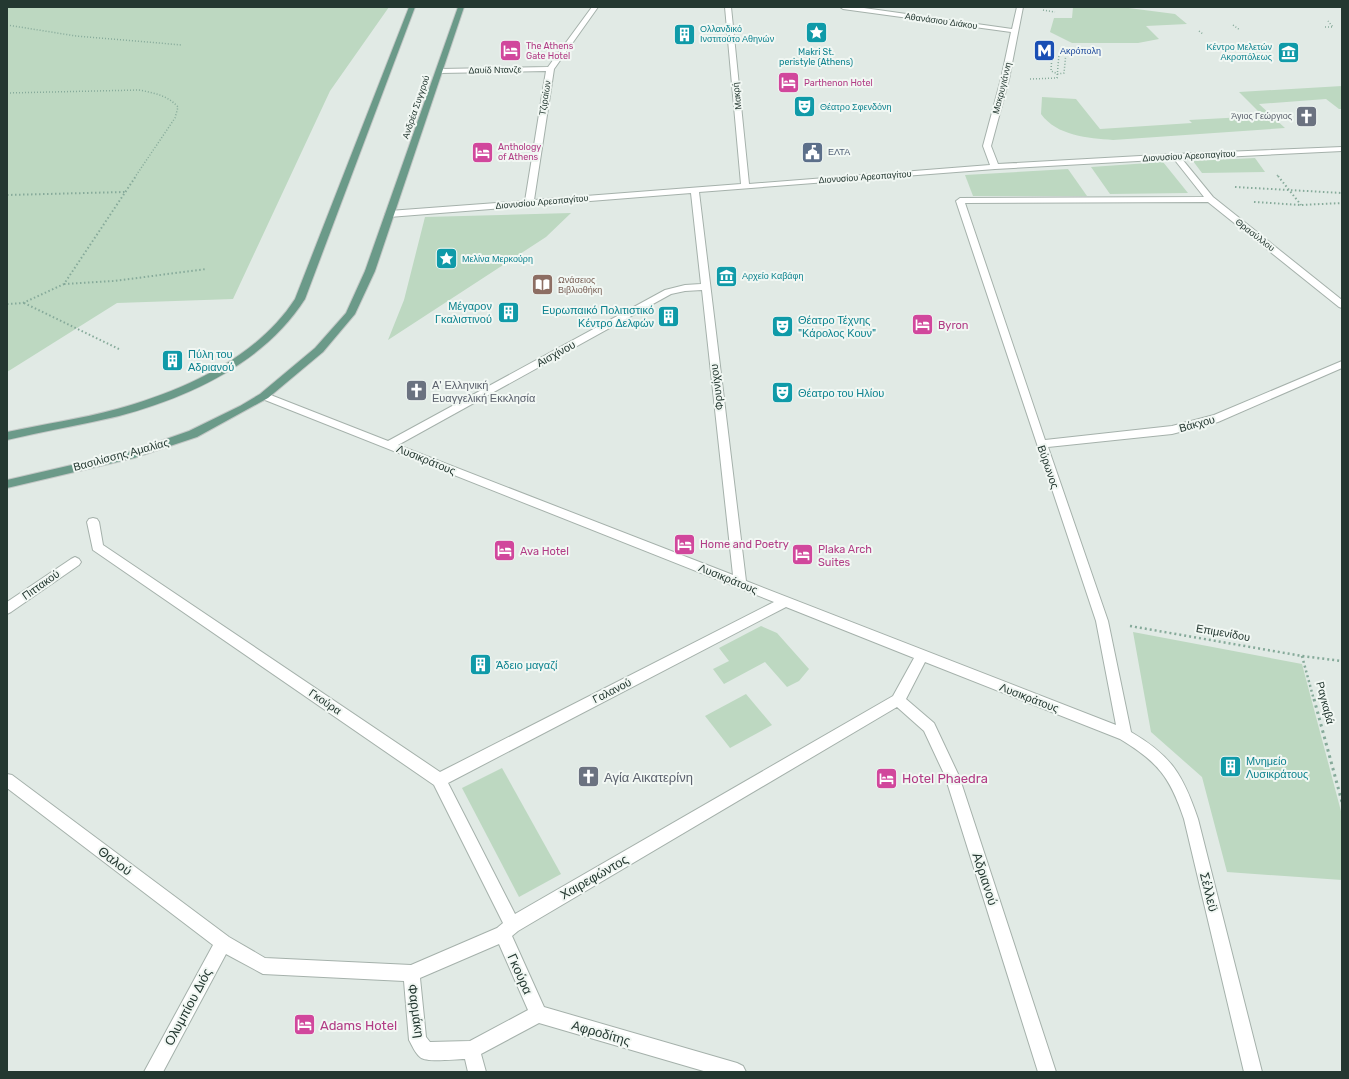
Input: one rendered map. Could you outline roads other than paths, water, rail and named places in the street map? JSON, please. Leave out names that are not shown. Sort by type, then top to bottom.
[{"type":"main road","points":[[7,436],[119,412],[168,397],[211,377],[251,351],[284,322],[298,304],[412,7]]},
{"type":"main road","name":"Ανδρέα Συγγρού","points":[[389,214],[461,7]]},
{"type":"main road","name":"Βασιλίσσης Αμαλίας","points":[[7,484],[134,454],[164,444],[220,421],[264,396],[319,350],[350,314],[370,271],[389,214]]},
{"type":"street","name":"Τζιραίων","points":[[529,203],[550,69],[596,7]]},
{"type":"street","name":"Μακρή","points":[[728,7],[745,186]]},
{"type":"street","name":"Αθανάσιου Διάκου","points":[[843,7],[913,18],[1015,31]]},
{"type":"street","points":[[907,7],[913,18]]},
{"type":"street","name":"Μακρυγιάννη","points":[[995,167],[987,146],[1005,79],[1020,7]]},
{"type":"street","name":"Δαυίδ Ντανζε","points":[[440,71],[550,69]]},
{"type":"street","name":"Διονυσίου Αρεοπαγίτου","points":[[389,214],[995,167],[1176,156],[1342,149]]},
{"type":"street","name":"Θρασύλλου","points":[[1176,156],[1210,200],[1342,305]]},
{"type":"street","name":"Φρυνίχου","points":[[695,190],[740,584]]},
{"type":"street","name":"Βύρωνος","points":[[1125,735],[1102,621],[960,201],[1210,200]]},
{"type":"street","name":"Αισχίνου","points":[[389,445],[668,292],[685,288],[706,287]]},
{"type":"street","name":"Βάκχου","points":[[1041,444],[1172,430],[1218,418],[1342,364]]},
{"type":"street","name":"Λυσικράτους","points":[[264,396],[1125,735]]},
{"type":"street","name":"Γκούρα","points":[[93,522],[97,547],[439,780],[507,929],[538,1014]]},
{"type":"street","name":"Πιττακού","points":[[7,609],[75,562]]},
{"type":"street","name":"Γαλανού","points":[[439,780],[785,602]]},
{"type":"street","points":[[898,700],[922,656]]},
{"type":"street","name":"Χαιρεφώντος","points":[[223,943],[263,966],[272,968],[411,973],[507,929],[898,700]]},
{"type":"street","name":"Αδριανού","points":[[898,700],[929,727],[952,776],[1047,1072]]},
{"type":"street","name":"Σέλλεϋ","points":[[1125,735],[1144,746],[1159,758],[1177,783],[1185,800],[1191,819],[1253,1072]]},
{"type":"street","name":"Θαλού","points":[[7,780],[223,943]]},
{"type":"street","name":"Ολυμπίου Διός","points":[[153,1072],[223,943]]},
{"type":"street","name":"Φαρμάκη","points":[[411,973],[418,1040],[426,1051],[471,1050]]},
{"type":"street","points":[[477,1072],[471,1050],[538,1014]]},
{"type":"street","name":"Αφροδίτης","points":[[538,1014],[737,1072]]},
{"type":"place","name":"Makri St. peristyle (Athens)","points":[[816,33]]},
{"type":"place","name":"Ολλανδικό Ινστιτούτο Αθηνών","points":[[685,34]]},
{"type":"place","name":"The Athens Gate Hotel","points":[[510,51]]},
{"type":"place","name":"Ακρόπολη","points":[[1045,51]]},
{"type":"place","name":"Κέντρο Μελετών Ακροπόλεως","points":[[1288,52]]},
{"type":"place","name":"Parthenon Hotel","points":[[788,83]]},
{"type":"place","name":"Θέατρο Σφενδόνη","points":[[804,107]]},
{"type":"place","name":"Άγιος Γεώργιος","points":[[1307,116]]},
{"type":"place","name":"Anthology of Athens","points":[[482,152]]},
{"type":"place","name":"ΕΛΤΑ","points":[[812,152]]},
{"type":"place","name":"Μελίνα Μερκούρη","points":[[447,259]]},
{"type":"place","name":"Αρχείο Καβάφη","points":[[726,276]]},
{"type":"place","name":"Ωνάσειος Βιβλιοθήκη","points":[[543,285]]},
{"type":"place","name":"Μέγαρον Γκαλιστινού","points":[[508,312]]},
{"type":"place","name":"Ευρωπαικό Πολιτιστικό Κέντρο Δελφών","points":[[669,316]]},
{"type":"place","name":"Byron","points":[[922,325]]},
{"type":"place","name":"Θέατρο Τέχνης \"Κάρολος Κουν\"","points":[[783,326]]},
{"type":"place","name":"Πύλη του Αδριανού","points":[[173,360]]},
{"type":"place","name":"Α' Ελληνική Ευαγγελική Εκκλησία","points":[[417,391]]},
{"type":"place","name":"Θέατρο του Ηλίου","points":[[782,393]]},
{"type":"place","name":"Home and Poetry","points":[[684,544]]},
{"type":"place","name":"Ava Hotel","points":[[504,551]]},
{"type":"place","name":"Plaka Arch Suites","points":[[803,555]]},
{"type":"place","name":"Άδειο μαγαζί","points":[[480,665]]},
{"type":"place","name":"Μνημείο Λυσικράτους","points":[[1230,767]]},
{"type":"place","name":"Αγία Αικατερίνη","points":[[589,777]]},
{"type":"place","name":"Hotel Phaedra","points":[[887,778]]},
{"type":"place","name":"Adams Hotel","points":[[305,1025]]}]
